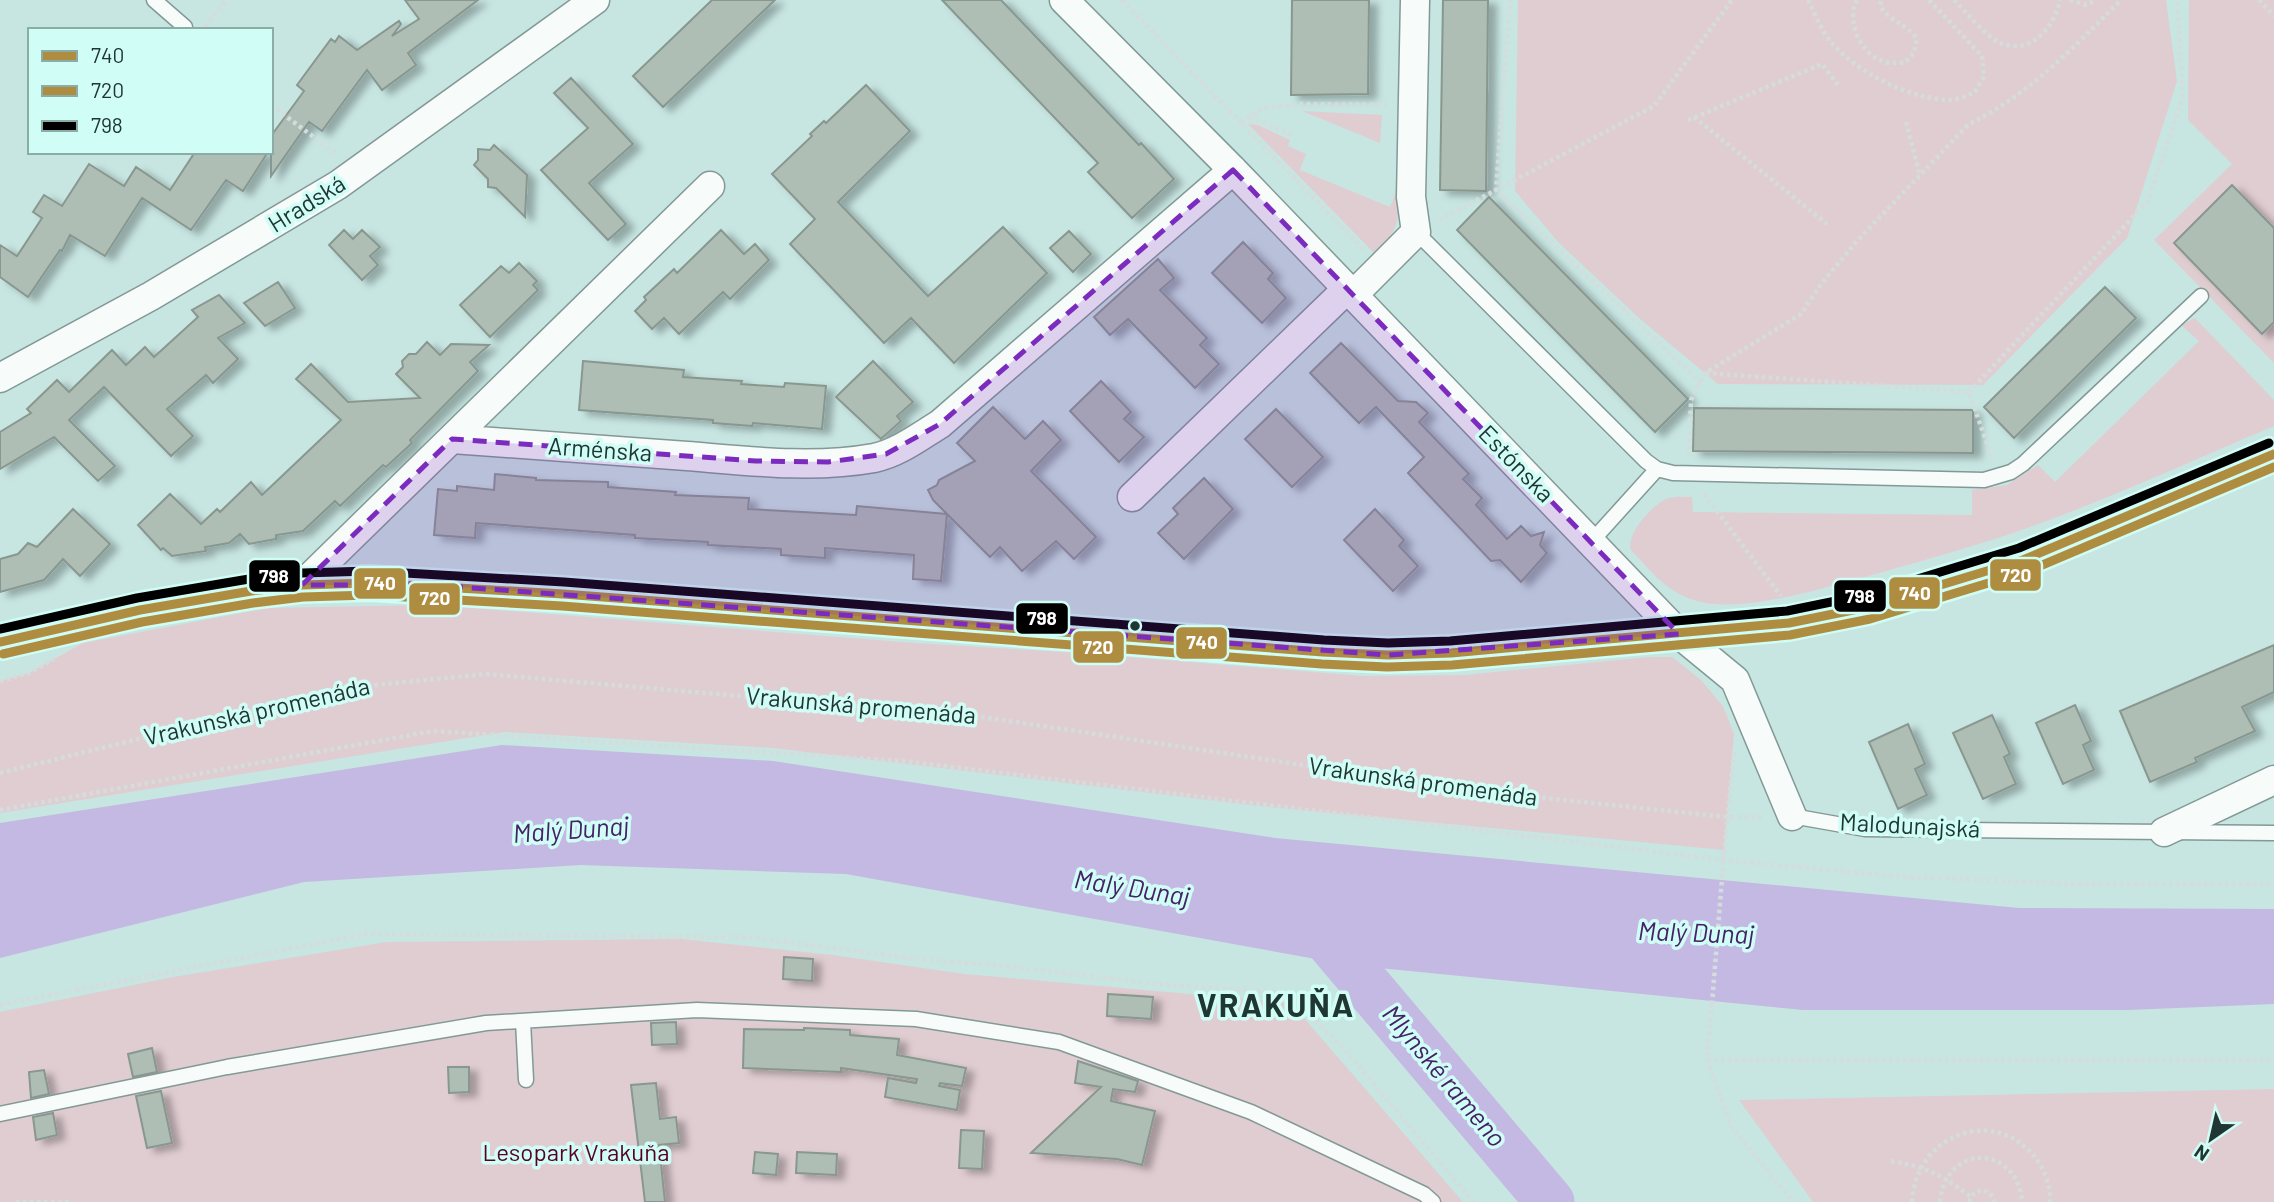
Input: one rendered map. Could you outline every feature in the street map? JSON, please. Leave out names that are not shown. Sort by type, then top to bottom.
[{"type":"street","name":"Hradská","points":[[0,378],[151,296],[338,186],[595,0]]},
{"type":"street","name":"Estónska","points":[[1064,0],[1233,170],[1679,634]]},
{"type":"street","points":[[1132,497],[1416,232],[1412,197],[1415,0]]},
{"type":"street","name":"Arménska","points":[[453,439],[756,461],[828,463],[874,458],[886,454],[900,449],[940,424],[1233,170]]},
{"type":"street","points":[[302,585],[710,186]]},
{"type":"street","points":[[0,642],[141,610],[251,591],[302,585],[370,583],[421,584],[1388,655],[1514,648],[1789,623],[1868,607],[2023,560],[2274,454]]},
{"type":"street","points":[[1679,634],[1735,680],[1792,816]]},
{"type":"street","name":"Malodunajská","points":[[2164,832],[2274,780]]},
{"type":"lane","points":[[154,0],[185,27]]},
{"type":"lane","points":[[1416,232],[1646,461],[1657,469],[1673,473],[1984,480],[1998,477],[2022,464],[2201,296]]},
{"type":"lane","points":[[1591,542],[1657,469]]},
{"type":"lane","name":"Malodunajská","points":[[1792,816],[1864,828],[2274,833]]},
{"type":"lane","points":[[0,1114],[227,1067],[486,1023],[697,1010],[888,1017],[1059,1042],[1251,1112],[1424,1194],[1433,1202]]},
{"type":"lane","points":[[523,1021],[526,1080]]},
{"type":"path","points":[[204,28],[227,0]]},
{"type":"path","points":[[1122,0],[1380,268]]},
{"type":"path","points":[[1496,190],[1510,0]]},
{"type":"path","points":[[1416,232],[1654,107],[1732,0]]},
{"type":"path","points":[[1808,0],[1830,41],[1854,62],[1886,82],[1909,93],[1952,100],[1975,92],[1984,76],[1982,56],[1929,0]]},
{"type":"path","points":[[1857,0],[1854,4],[1854,30],[1866,49],[1882,62],[1904,63],[1914,53],[1917,40],[1909,28],[1888,18],[1880,6],[1882,0]]},
{"type":"path","points":[[1954,0],[1996,42],[2019,47],[2034,42],[2045,32],[2057,15],[2060,0]]},
{"type":"path","points":[[2070,0],[2086,5],[2095,0]]},
{"type":"path","points":[[1786,602],[1689,474],[1691,400],[1705,373],[1801,314],[1821,284],[1857,241],[1969,124],[1987,116],[2046,74],[2121,0]]},
{"type":"path","points":[[1969,392],[2148,201],[2183,97],[2177,0]]},
{"type":"path","points":[[2259,0],[2274,16]]},
{"type":"path","points":[[1688,120],[1822,64],[1838,85]]},
{"type":"path","points":[[1241,122],[1263,108],[1299,104],[1413,105]]},
{"type":"path","points":[[273,106],[339,156]]},
{"type":"path","points":[[1250,117],[1292,135]]},
{"type":"path","points":[[1695,117],[1827,223]]},
{"type":"path","points":[[1906,122],[1920,177]]},
{"type":"path","points":[[1496,190],[1701,383]]},
{"type":"path","points":[[1705,373],[1969,392]]},
{"type":"path","points":[[1969,392],[1998,477]]},
{"type":"path","name":"Vrakunská promenáda","points":[[0,773],[346,688],[486,674],[982,717],[1477,792],[1727,817],[1792,816]]},
{"type":"path","points":[[0,810],[433,731],[903,761],[1741,862],[1906,877],[2077,884],[2274,884]]},
{"type":"path","points":[[1727,817],[1707,1060],[1731,1126],[1793,1202]]},
{"type":"path","points":[[0,1005],[365,934],[746,937],[926,960],[1157,984],[1288,993],[1346,1051],[1474,1202]]},
{"type":"path","points":[[1707,1060],[2274,1060]]},
{"type":"path","points":[[1912,1202],[1913,1186],[1921,1166],[1934,1149],[1953,1137],[1975,1131],[1997,1133],[2017,1141],[2034,1156],[2046,1175],[2050,1202]]},
{"type":"path","points":[[1940,1202],[1945,1178],[1963,1162],[1975,1158],[1998,1162],[2016,1178],[2021,1189],[2022,1202]]},
{"type":"path","points":[[1891,1161],[1921,1166],[1945,1178],[1970,1199],[1978,1191],[1986,1191],[1993,1196],[1995,1202]]},
{"type":"path","points":[[16,1202],[72,1202]]},
{"type":"highlighted area","points":[[1233,170],[1679,634],[1388,655],[432,585],[302,585],[452,439],[756,461],[828,462],[886,454],[940,424]]},
{"type":"green space","points":[[1518,0],[2166,0],[2177,81],[2127,238],[1983,385],[1718,384],[1639,318],[1559,243],[1515,191]]},
{"type":"green space","points":[[2189,0],[2274,0],[2274,363],[2154,240],[2232,164],[2188,120]]},
{"type":"green space","points":[[1302,111],[1382,115],[1380,143]]},
{"type":"green space","points":[[1248,124],[1258,125],[1290,140],[1288,146],[1306,154],[1300,170],[1390,207],[1397,190],[1398,218],[1388,239],[1374,253]]},
{"type":"green space","points":[[2195,318],[2274,400],[2274,426],[2033,526],[1921,561],[1776,599],[1733,604],[1697,601],[1668,587],[1631,550],[1632,536],[1642,520],[1656,506],[1672,497],[1692,497],[1693,512],[1972,515],[1972,490],[2007,485],[2038,465],[2055,482],[2199,341],[2181,325]]},
{"type":"green space","points":[[434,605],[1363,676],[1465,675],[1672,657],[1701,680],[1723,706],[1734,734],[1724,850],[1258,806],[773,748],[504,732],[0,813],[0,681],[29,673],[83,643],[268,608]]},
{"type":"green space","name":"Lesopark Vrakuňa","points":[[681,939],[833,955],[964,974],[1291,1003],[1463,1202],[0,1202],[0,1012],[173,977],[387,942]]},
{"type":"green space","points":[[2274,1089],[2274,1202],[1813,1202],[1739,1100]]},
{"type":"water","name":"Malý Dunaj","points":[[502,745],[773,761],[1275,838],[2019,908],[2274,909],[2274,1004],[2128,1010],[1803,1010],[1349,965],[846,874],[581,865],[304,882],[0,958],[0,823]]},
{"type":"building","points":[[405,0],[478,0],[408,53],[416,65],[382,90],[367,70],[322,131],[309,122],[271,176],[273,133],[304,91],[297,85],[331,39],[335,42],[339,36],[357,50],[399,21],[401,24],[392,36],[419,19]]},
{"type":"building","points":[[712,0],[775,0],[663,107],[633,76]]},
{"type":"building","points":[[942,0],[1001,0],[1174,179],[1132,218],[1088,172],[1098,163]]},
{"type":"building","points":[[1292,0],[1369,0],[1368,94],[1291,95]]},
{"type":"building","points":[[1443,0],[1488,0],[1486,191],[1440,190]]},
{"type":"building","points":[[571,78],[633,144],[589,183],[626,224],[608,240],[541,170],[588,128],[554,93]]},
{"type":"building","points":[[866,85],[910,131],[838,202],[928,296],[1003,227],[1047,273],[954,363],[911,318],[884,343],[790,244],[815,219],[772,174],[812,136],[810,134],[824,121],[826,123]]},
{"type":"building","points":[[494,145],[527,175],[525,217],[496,188],[488,187],[488,179],[474,165],[478,160],[478,149],[490,150]]},
{"type":"building","points":[[194,154],[267,154],[243,191],[226,180],[191,230],[142,198],[105,256],[70,235],[62,251],[60,250],[28,297],[0,277],[0,245],[17,256],[42,218],[33,212],[44,195],[62,206],[89,164],[124,186],[136,167],[170,190]]},
{"type":"building","points":[[2232,185],[2274,228],[2274,322],[2262,334],[2174,243]]},
{"type":"building","points":[[1489,197],[1688,399],[1655,432],[1457,230]]},
{"type":"building","points":[[344,230],[353,239],[362,230],[380,247],[370,256],[378,265],[362,280],[329,245]]},
{"type":"building","points":[[721,230],[744,254],[755,244],[769,260],[730,299],[723,292],[679,334],[664,318],[652,329],[635,311],[646,300],[644,297],[674,269],[677,273]]},
{"type":"building","points":[[1069,231],[1091,254],[1073,272],[1050,248]]},
{"type":"building","points":[[1243,242],[1273,273],[1268,279],[1286,298],[1262,323],[1212,273]]},
{"type":"building","points":[[1158,259],[1174,278],[1160,290],[1207,338],[1200,345],[1219,364],[1195,388],[1128,319],[1110,335],[1094,317]]},
{"type":"building","points":[[519,263],[537,281],[533,285],[538,290],[490,337],[460,305],[501,266],[509,273]]},
{"type":"building","points":[[278,282],[295,308],[265,326],[244,303]]},
{"type":"building","points":[[2105,287],[2136,318],[2014,438],[1984,407]]},
{"type":"building","points":[[219,295],[245,323],[218,338],[238,359],[213,383],[206,375],[167,409],[193,436],[171,456],[104,387],[69,420],[115,466],[98,481],[54,437],[0,469],[0,432],[31,413],[27,409],[57,380],[69,392],[112,350],[126,365],[145,347],[154,357],[198,317],[192,310]]},
{"type":"building","points":[[427,342],[440,355],[451,344],[489,345],[470,362],[478,371],[410,440],[412,443],[386,467],[383,465],[340,506],[335,501],[303,531],[276,535],[276,539],[249,544],[240,534],[229,543],[205,547],[206,551],[172,556],[163,548],[161,550],[138,525],[170,494],[201,524],[217,509],[220,512],[251,482],[262,495],[341,420],[296,379],[311,364],[348,402],[420,398],[396,374],[403,367],[402,361],[409,354],[416,354]]},
{"type":"building","points":[[1341,343],[1398,401],[1416,402],[1428,413],[1419,422],[1469,474],[1463,479],[1482,498],[1476,505],[1507,539],[1521,526],[1531,536],[1544,532],[1540,545],[1547,553],[1521,582],[1500,560],[1491,561],[1408,473],[1424,457],[1376,407],[1359,423],[1310,373]]},
{"type":"building","points":[[583,361],[684,370],[683,377],[742,381],[741,384],[826,386],[822,429],[753,423],[752,426],[713,423],[713,420],[579,410]]},
{"type":"building","points":[[873,361],[913,402],[897,416],[901,421],[881,439],[836,397]]},
{"type":"building","points":[[1101,381],[1131,412],[1124,419],[1144,437],[1119,462],[1070,411]]},
{"type":"building","points":[[993,407],[1025,439],[1043,421],[1061,440],[1031,471],[1096,537],[1074,559],[1056,541],[1022,571],[1000,547],[990,557],[933,500],[928,490],[937,485],[939,480],[975,461],[957,443]]},
{"type":"building","points":[[1694,408],[1973,410],[1973,453],[1693,451]]},
{"type":"building","points":[[1276,409],[1323,457],[1292,487],[1245,439]]},
{"type":"building","points":[[495,474],[536,480],[608,482],[608,487],[676,492],[675,495],[749,498],[748,509],[856,515],[857,506],[947,514],[941,581],[913,579],[914,555],[825,548],[825,558],[781,555],[781,549],[708,545],[708,542],[635,538],[635,535],[476,523],[475,538],[434,535],[438,489],[457,491],[457,486],[494,490]]},
{"type":"building","points":[[1204,478],[1233,509],[1184,559],[1158,533],[1178,514],[1173,508]]},
{"type":"building","points":[[73,509],[110,544],[80,576],[63,559],[44,580],[0,592],[0,559],[18,554],[28,543],[37,547]]},
{"type":"building","points":[[1375,509],[1404,540],[1399,546],[1418,566],[1393,591],[1344,540]]},
{"type":"building","points":[[2274,645],[2274,692],[2242,707],[2255,731],[2195,758],[2197,762],[2150,782],[2120,711]]},
{"type":"building","points":[[2075,705],[2091,741],[2083,745],[2094,770],[2063,784],[2036,723]]},
{"type":"building","points":[[1992,715],[2010,754],[2004,757],[2016,784],[1983,799],[1953,733]]},
{"type":"building","points":[[1908,724],[1925,764],[1915,769],[1927,795],[1898,809],[1869,742]]},
{"type":"building","points":[[784,957],[813,959],[812,981],[783,979]]},
{"type":"building","points":[[1108,994],[1153,997],[1151,1019],[1107,1016]]},
{"type":"building","points":[[676,1022],[677,1044],[652,1045],[651,1023]]},
{"type":"building","points":[[744,1029],[850,1030],[850,1035],[899,1039],[897,1055],[966,1068],[962,1086],[940,1083],[939,1086],[960,1090],[957,1110],[885,1097],[888,1078],[916,1083],[917,1079],[841,1068],[841,1072],[743,1068]]},
{"type":"building","points":[[152,1048],[157,1072],[133,1077],[128,1054]]},
{"type":"building","points":[[1078,1061],[1138,1081],[1135,1092],[1113,1089],[1111,1101],[1155,1111],[1142,1165],[1117,1159],[1031,1153],[1101,1087],[1075,1083]]},
{"type":"building","points":[[448,1067],[469,1067],[469,1092],[449,1093]]},
{"type":"building","points":[[44,1070],[49,1094],[31,1098],[29,1072]]},
{"type":"building","points":[[656,1083],[660,1119],[676,1117],[679,1143],[659,1145],[665,1202],[645,1202],[631,1085]]},
{"type":"building","points":[[161,1091],[172,1143],[147,1148],[136,1096]]},
{"type":"building","points":[[53,1113],[57,1135],[36,1140],[33,1117]]},
{"type":"building","points":[[961,1130],[984,1131],[982,1169],[959,1168]]},
{"type":"building","points":[[755,1152],[778,1154],[776,1175],[753,1173]]},
{"type":"building","points":[[797,1152],[837,1154],[836,1175],[796,1173]]},
{"type":"waterway","name":"Mlynské rameno","points":[[1310,918],[1550,1202]]},
{"type":"transit line","name":"798","points":[[0,629],[137,598],[249,579],[302,573],[370,571],[564,582],[1324,640],[1388,643],[1450,641],[1787,611],[1865,595],[2019,548],[2269,443]]},
{"type":"transit line","name":"740","points":[[0,642],[140,610],[251,591],[302,585],[370,583],[563,594],[1323,652],[1388,655],[1451,653],[1789,623],[1868,607],[2023,560],[2274,454]]},
{"type":"transit line","name":"720","points":[[3,654],[142,622],[253,603],[303,597],[370,595],[562,606],[1322,664],[1387,667],[1452,665],[1790,635],[1870,619],[2028,571],[2274,467]]},
{"type":"district","name":"VRAKUŇA","points":[[1276,1006]]}]
